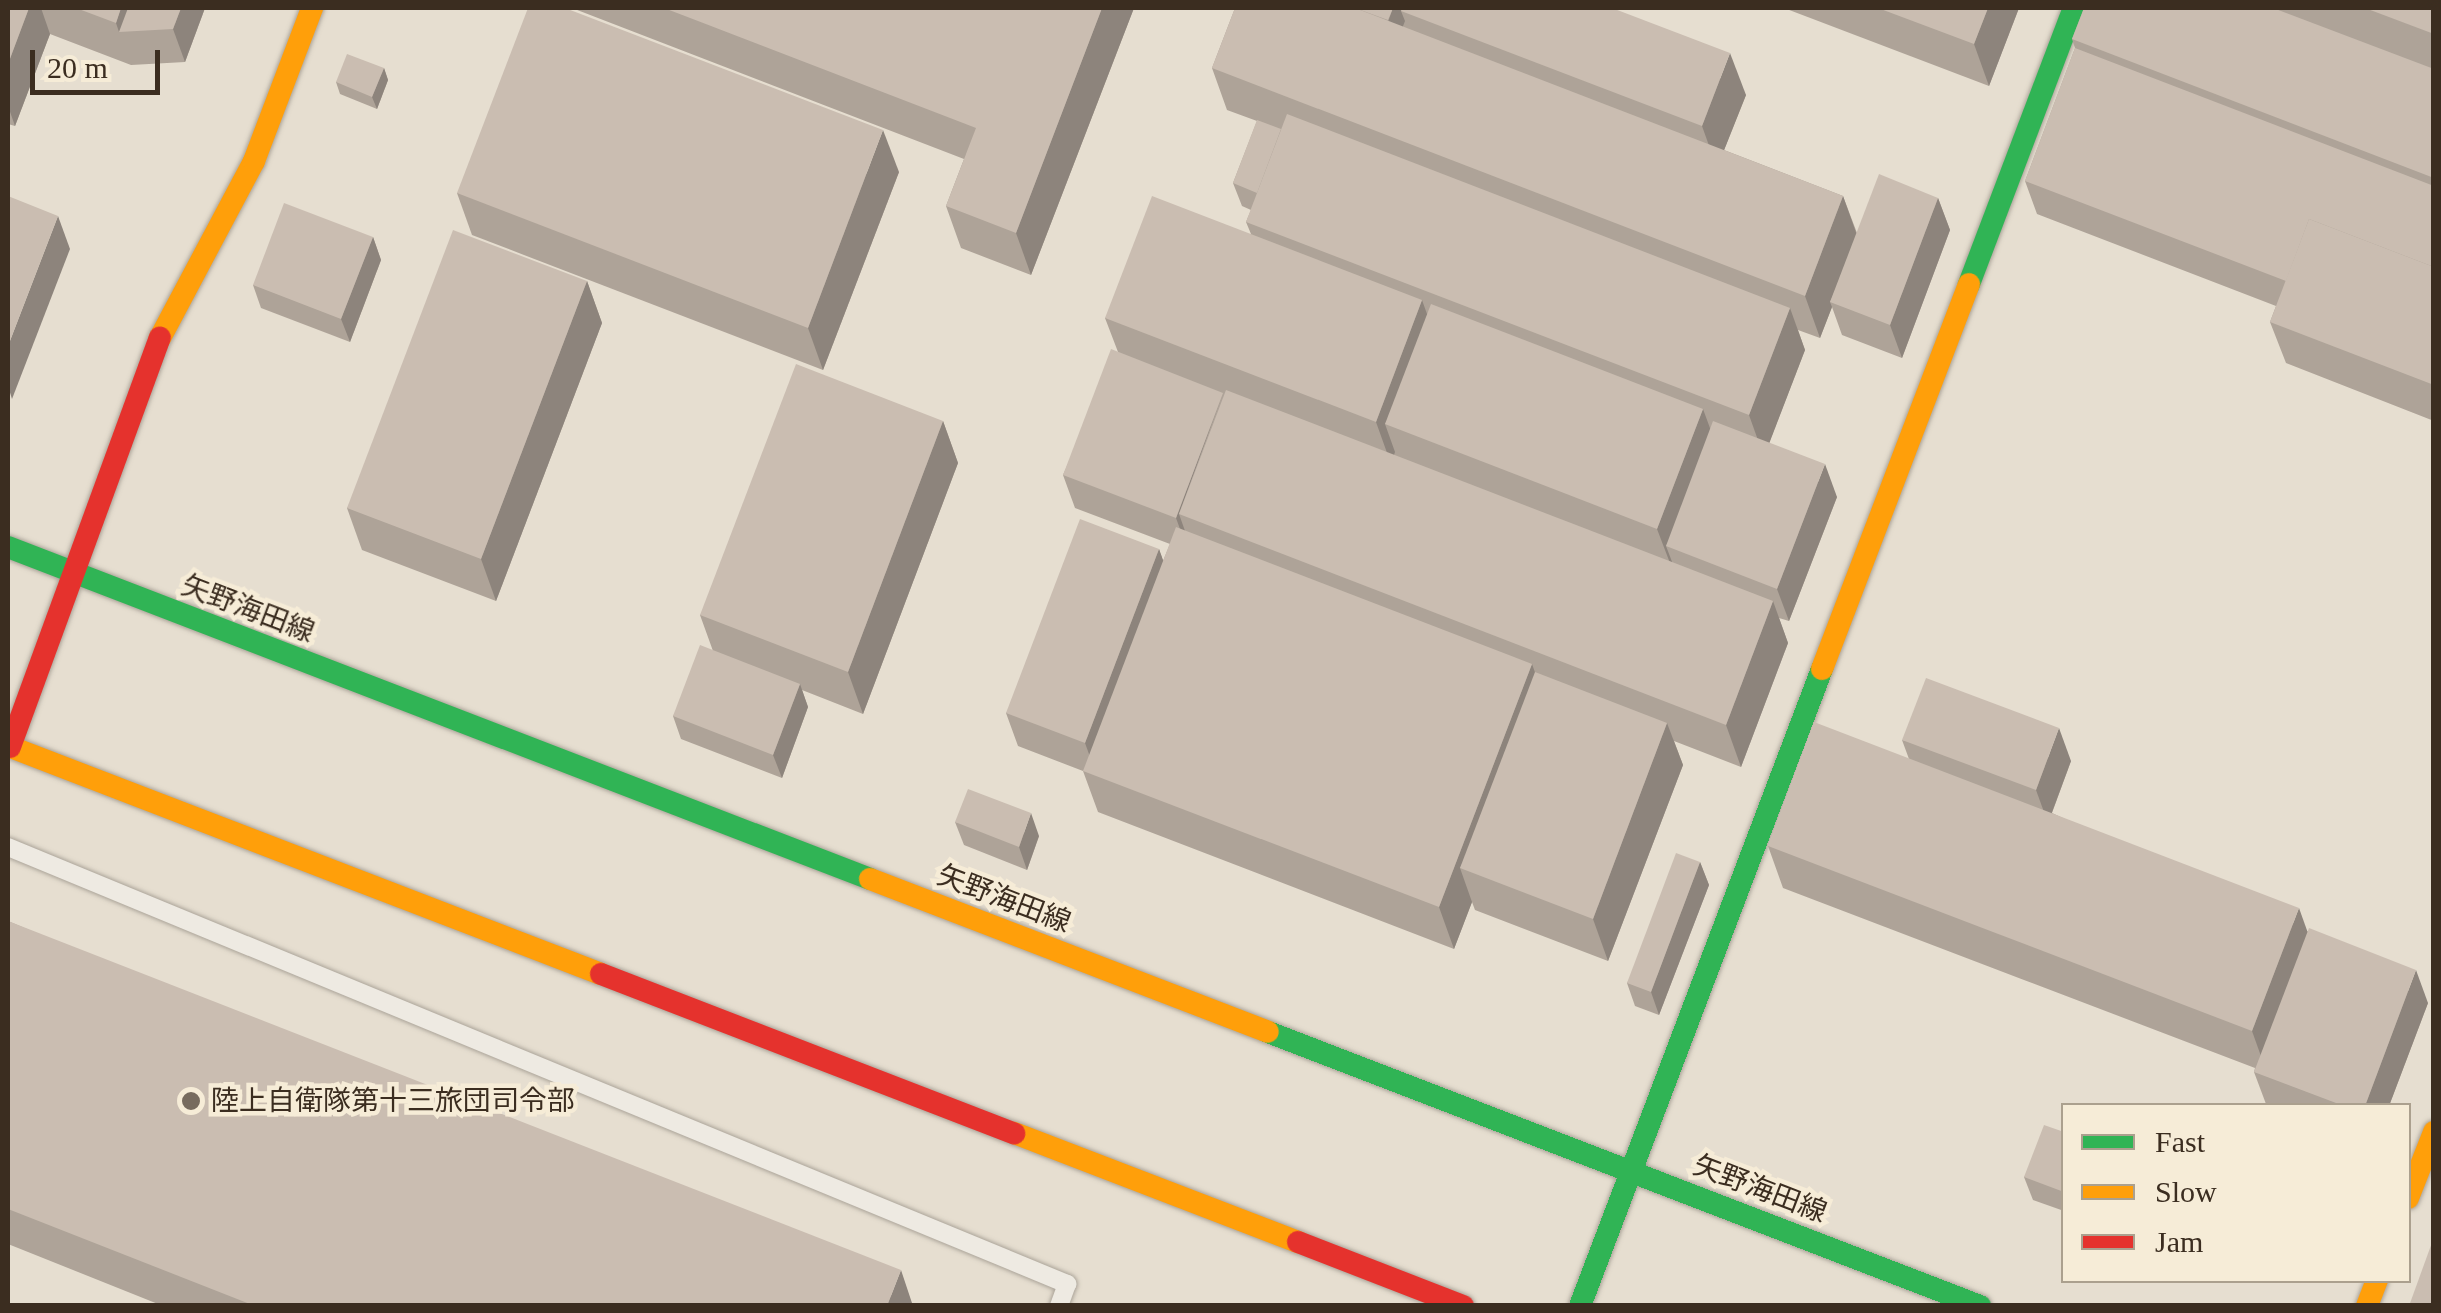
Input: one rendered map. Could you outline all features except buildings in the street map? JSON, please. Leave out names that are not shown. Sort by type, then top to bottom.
[{"type":"main road","points":[[312,8],[254,161],[163,328],[9,746],[1463,1306]]},
{"type":"main road","points":[[1580,1306],[2074,8]]},
{"type":"main road","name":"矢野海田線","points":[[8,547],[1980,1306]]},
{"type":"main road","points":[[2411,1190],[2434,1132]]},
{"type":"lane","points":[[8,847],[1067,1284],[1059,1306]]},
{"type":"traffic: fast","points":[[1969,284],[2074,8]]},
{"type":"traffic: fast","points":[[8,547],[870,879]]},
{"type":"traffic: fast","points":[[1580,1306],[1822,669]]},
{"type":"traffic: fast","points":[[1268,1032],[1980,1306]]},
{"type":"traffic: slow","points":[[160,338],[254,161],[312,8]]},
{"type":"traffic: slow","points":[[1822,669],[1969,284]]},
{"type":"traffic: slow","points":[[8,746],[601,974]]},
{"type":"traffic: slow","points":[[870,879],[1268,1032]]},
{"type":"traffic: slow","points":[[2411,1190],[2434,1132]]},
{"type":"traffic: slow","points":[[1014,1133],[1298,1242]]},
{"type":"traffic: slow","points":[[2367,1306],[2376,1283]]},
{"type":"traffic: jam","points":[[10,747],[160,338]]},
{"type":"traffic: jam","points":[[601,974],[1014,1133]]},
{"type":"traffic: jam","points":[[1298,1242],[1463,1306]]},
{"type":"place","name":"陸上自衛隊第十三旅団司令部","points":[[191,1101]]}]
